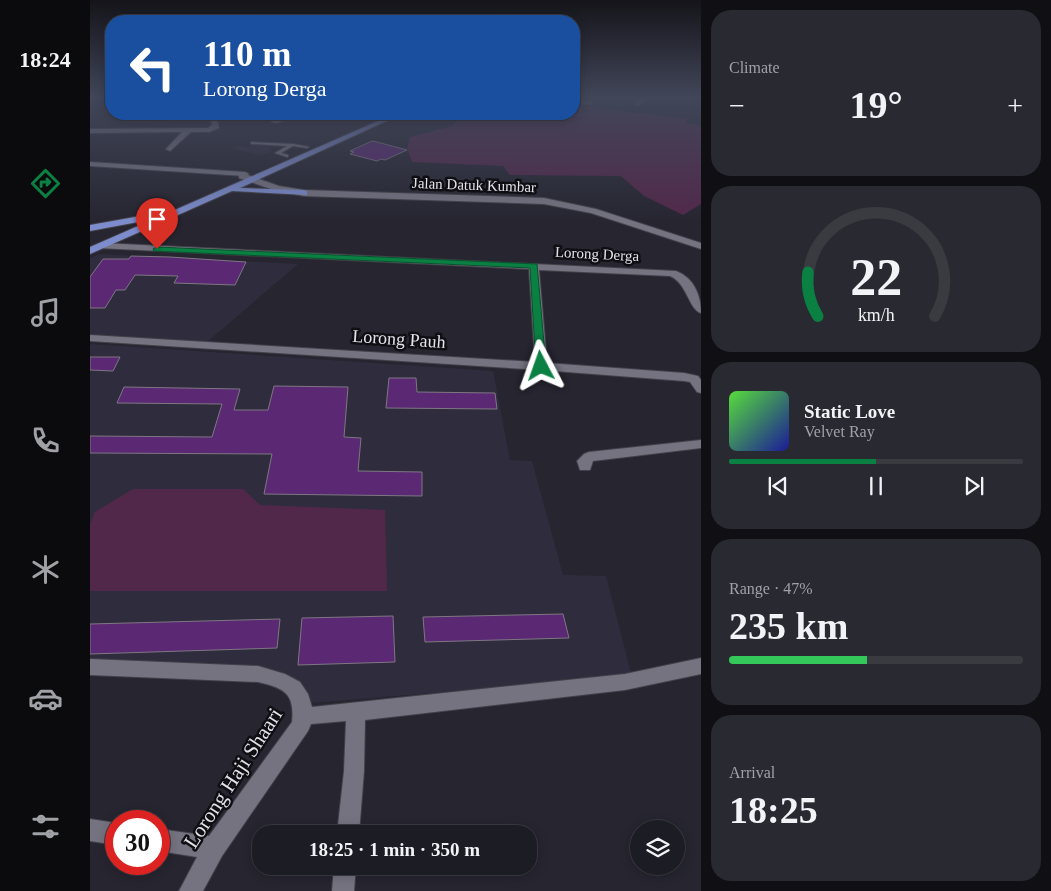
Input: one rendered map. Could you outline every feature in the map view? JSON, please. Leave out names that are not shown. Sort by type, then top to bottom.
[{"type":"main road","points":[[90,251],[224,192],[246,176],[327,139]]},
{"type":"main road","points":[[90,242],[335,139]]},
{"type":"main road","points":[[224,192],[248,189],[304,193]]},
{"type":"main road","points":[[90,228],[146,218]]},
{"type":"street","points":[[170,149],[179,139]]},
{"type":"street","name":"Jalan Datuk Kumbar","points":[[90,164],[246,176],[277,188],[304,193],[544,201],[593,211],[701,246]]},
{"type":"street","name":"Lorong Derga","points":[[101,246],[672,273],[677,274],[684,280],[701,310]]},
{"type":"street","points":[[534,266],[541,366]]},
{"type":"street","name":"Lorong Pauh","points":[[90,338],[541,366],[699,382]]},
{"type":"street","points":[[585,466],[584,461],[590,457],[701,444]]},
{"type":"street","points":[[303,716],[356,712],[625,682],[701,666]]},
{"type":"street","name":"Lorong Haji Shaari","points":[[90,668],[258,674],[284,680],[301,698],[303,716],[301,725],[214,848],[191,891]]},
{"type":"street","points":[[349,825],[354,771],[356,712]]},
{"type":"street","points":[[90,830],[105,832]]},
{"type":"street","points":[[170,842],[214,848]]},
{"type":"street","points":[[343,890],[344,875]]},
{"type":"lane","points":[[252,143],[294,144],[307,147]]},
{"type":"lane","points":[[287,156],[277,152],[294,144]]},
{"type":"shaded area","points":[[410,139],[701,139],[701,204],[683,215],[644,196],[621,176],[510,175],[503,166],[412,162],[407,148]]},
{"type":"shaded area","points":[[255,144],[272,147],[269,150],[273,151],[261,155],[233,149],[238,146],[249,147]]},
{"type":"shaded area","points":[[99,254],[298,264],[206,343],[90,336],[90,258]]},
{"type":"shaded area","points":[[90,344],[493,371],[510,460],[532,461],[563,575],[606,576],[632,677],[309,703],[304,689],[288,675],[263,671],[90,663]]},
{"type":"shaded area","points":[[133,489],[243,489],[260,505],[385,510],[387,591],[90,591],[90,524],[95,512]]},
{"type":"building","points":[[372,141],[407,150],[385,160],[377,161],[350,154],[354,152],[350,151]]},
{"type":"building","points":[[131,256],[246,262],[235,285],[174,283],[178,276],[135,275],[125,290],[116,290],[105,308],[90,308],[90,277],[103,259],[129,259]]},
{"type":"building","points":[[90,357],[120,357],[113,371],[90,370]]},
{"type":"building","points":[[389,378],[416,378],[417,392],[495,393],[497,409],[386,408]]},
{"type":"building","points":[[274,386],[348,387],[344,437],[361,438],[358,471],[422,472],[422,496],[264,494],[272,454],[90,453],[90,436],[212,437],[222,404],[117,403],[124,387],[240,389],[234,410],[268,410]]},
{"type":"building","points":[[563,614],[569,638],[425,642],[423,617]]},
{"type":"building","points":[[393,616],[395,662],[298,665],[302,618]]},
{"type":"building","points":[[280,619],[277,648],[90,654],[90,624]]},
{"type":"route","points":[[157,249],[534,266],[541,366]]}]
